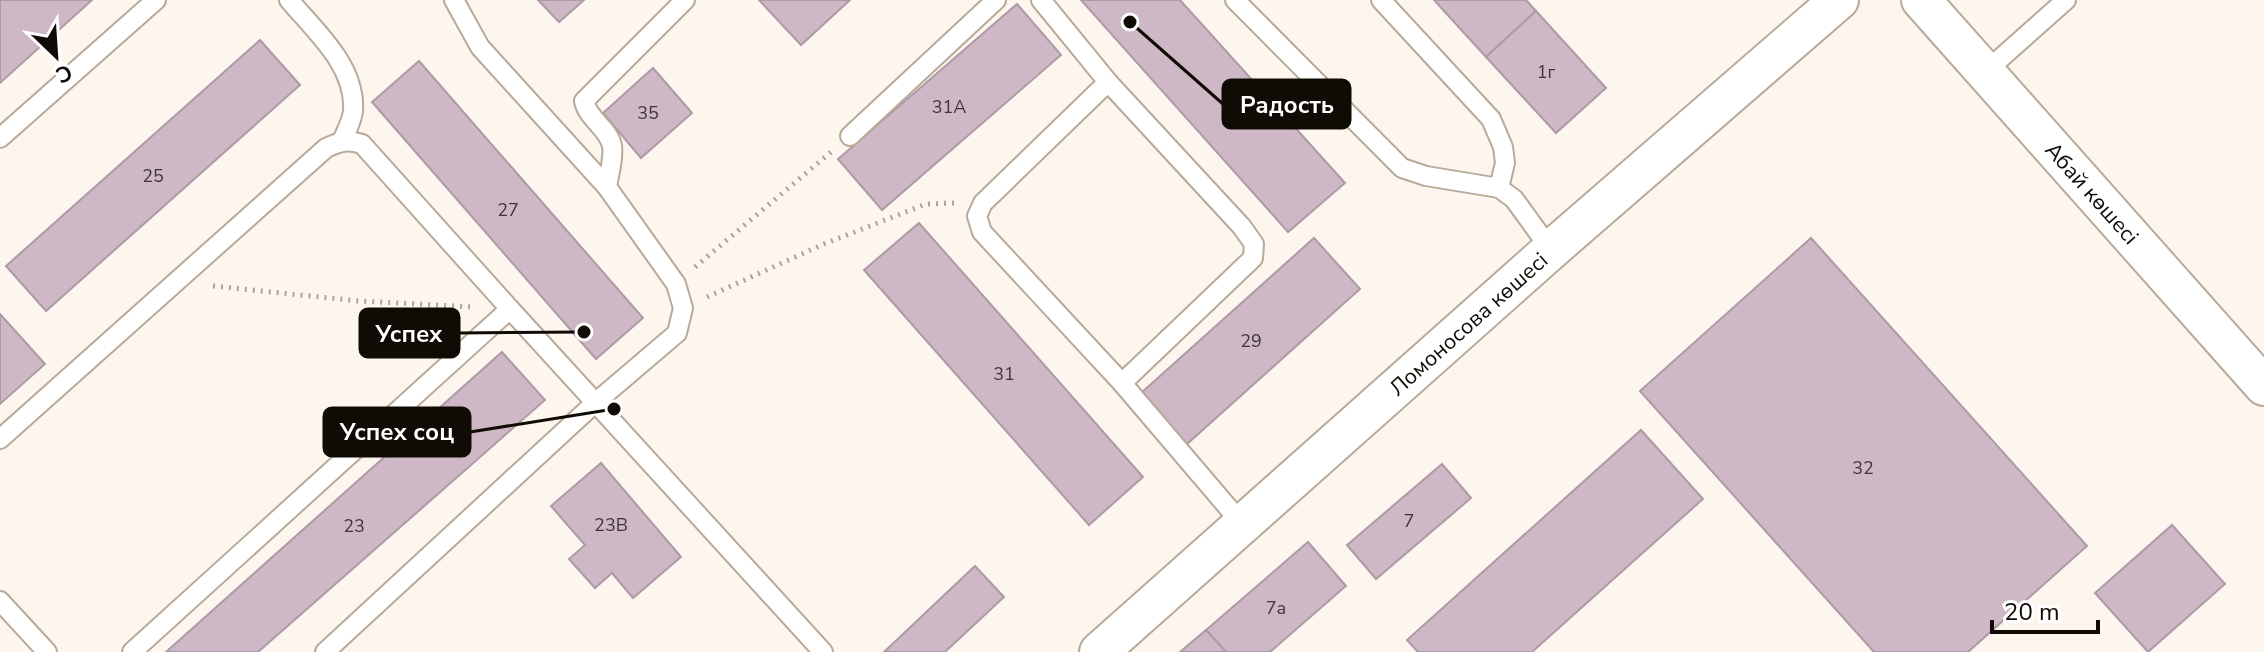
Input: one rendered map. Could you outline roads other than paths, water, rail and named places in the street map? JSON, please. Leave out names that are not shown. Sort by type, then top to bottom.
[{"type":"street","name":"Ломоносова көшесі","points":[[1099,652],[1551,250],[1839,0]]},
{"type":"street","name":"Абай көшесі","points":[[1921,0],[2264,386]]},
{"type":"lane","points":[[0,138],[156,0]]},
{"type":"lane","points":[[289,0],[341,63],[351,87],[353,114],[342,141]]},
{"type":"lane","points":[[325,652],[596,402],[677,333],[683,308],[676,284],[607,187],[480,47],[454,0]]},
{"type":"lane","points":[[607,187],[612,148],[584,101],[685,0]]},
{"type":"lane","points":[[850,136],[996,0]]},
{"type":"lane","points":[[1041,0],[1108,82],[1242,227],[1254,244],[1253,258],[1122,383]]},
{"type":"lane","points":[[1235,0],[1402,168],[1426,176],[1499,188],[1514,199],[1551,250]]},
{"type":"lane","points":[[1381,0],[1491,119],[1503,147],[1505,163],[1499,188]]},
{"type":"lane","points":[[1984,73],[2066,0]]},
{"type":"lane","points":[[1108,82],[983,203],[977,216],[982,232],[1122,383],[1243,525]]},
{"type":"lane","points":[[0,439],[326,148],[342,141],[351,141],[362,144],[823,652]]},
{"type":"lane","points":[[132,652],[510,309]]},
{"type":"lane","points":[[0,601],[47,652]]},
{"type":"place","name":"Радость","points":[[1130,22]]},
{"type":"place","name":"Успех","points":[[584,332]]},
{"type":"place","name":"Успех соц","points":[[614,409]]}]
